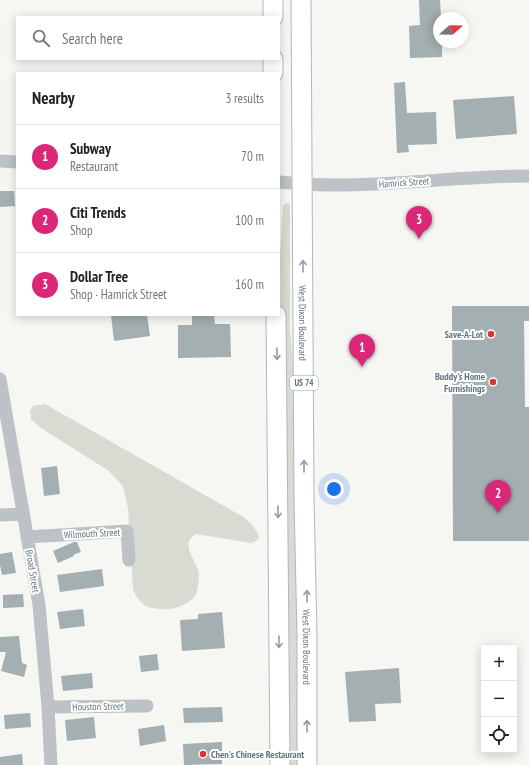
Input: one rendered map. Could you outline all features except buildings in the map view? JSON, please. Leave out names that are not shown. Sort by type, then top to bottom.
[{"type":"highway","points":[[273,0],[273,16]]},
{"type":"highway","name":"West Dixon Boulevard","points":[[301,0],[307,765]]},
{"type":"highway","points":[[273,60],[273,72]]},
{"type":"highway","name":"US 74","points":[[276,316],[280,765]]},
{"type":"street","points":[[0,161],[16,162]]},
{"type":"street","name":"Hamrick Street","points":[[280,182],[302,184],[373,184],[529,176]]},
{"type":"street","name":"Broad Street","points":[[0,379],[39,605],[48,707],[51,765]]},
{"type":"street","points":[[0,515],[23,514]]},
{"type":"street","name":"Wilmouth Street","points":[[27,537],[127,531],[128,560]]},
{"type":"street","name":"Houston Street","points":[[48,707],[147,706]]},
{"type":"shaded area","points":[[288,203],[290,205],[290,329],[297,417],[299,765],[284,765],[280,256],[283,206],[284,204]]},
{"type":"shaded area","points":[[45,404],[245,518],[255,529],[259,538],[251,543],[196,534],[189,542],[190,552],[199,573],[197,592],[192,600],[181,606],[168,609],[146,606],[138,599],[133,589],[128,508],[123,486],[109,471],[41,428],[31,419],[30,411],[33,406]]},
{"type":"place","name":"Dollar Tree","points":[[419,239]]},
{"type":"place","name":"Save-A-Lot","points":[[491,334]]},
{"type":"place","name":"Subway","points":[[362,367]]},
{"type":"place","name":"Buddy's Home Furnishings","points":[[493,382]]},
{"type":"place","name":"Citi Trends","points":[[498,513]]},
{"type":"place","name":"Chen's Chinese Restaurant","points":[[203,754]]}]
